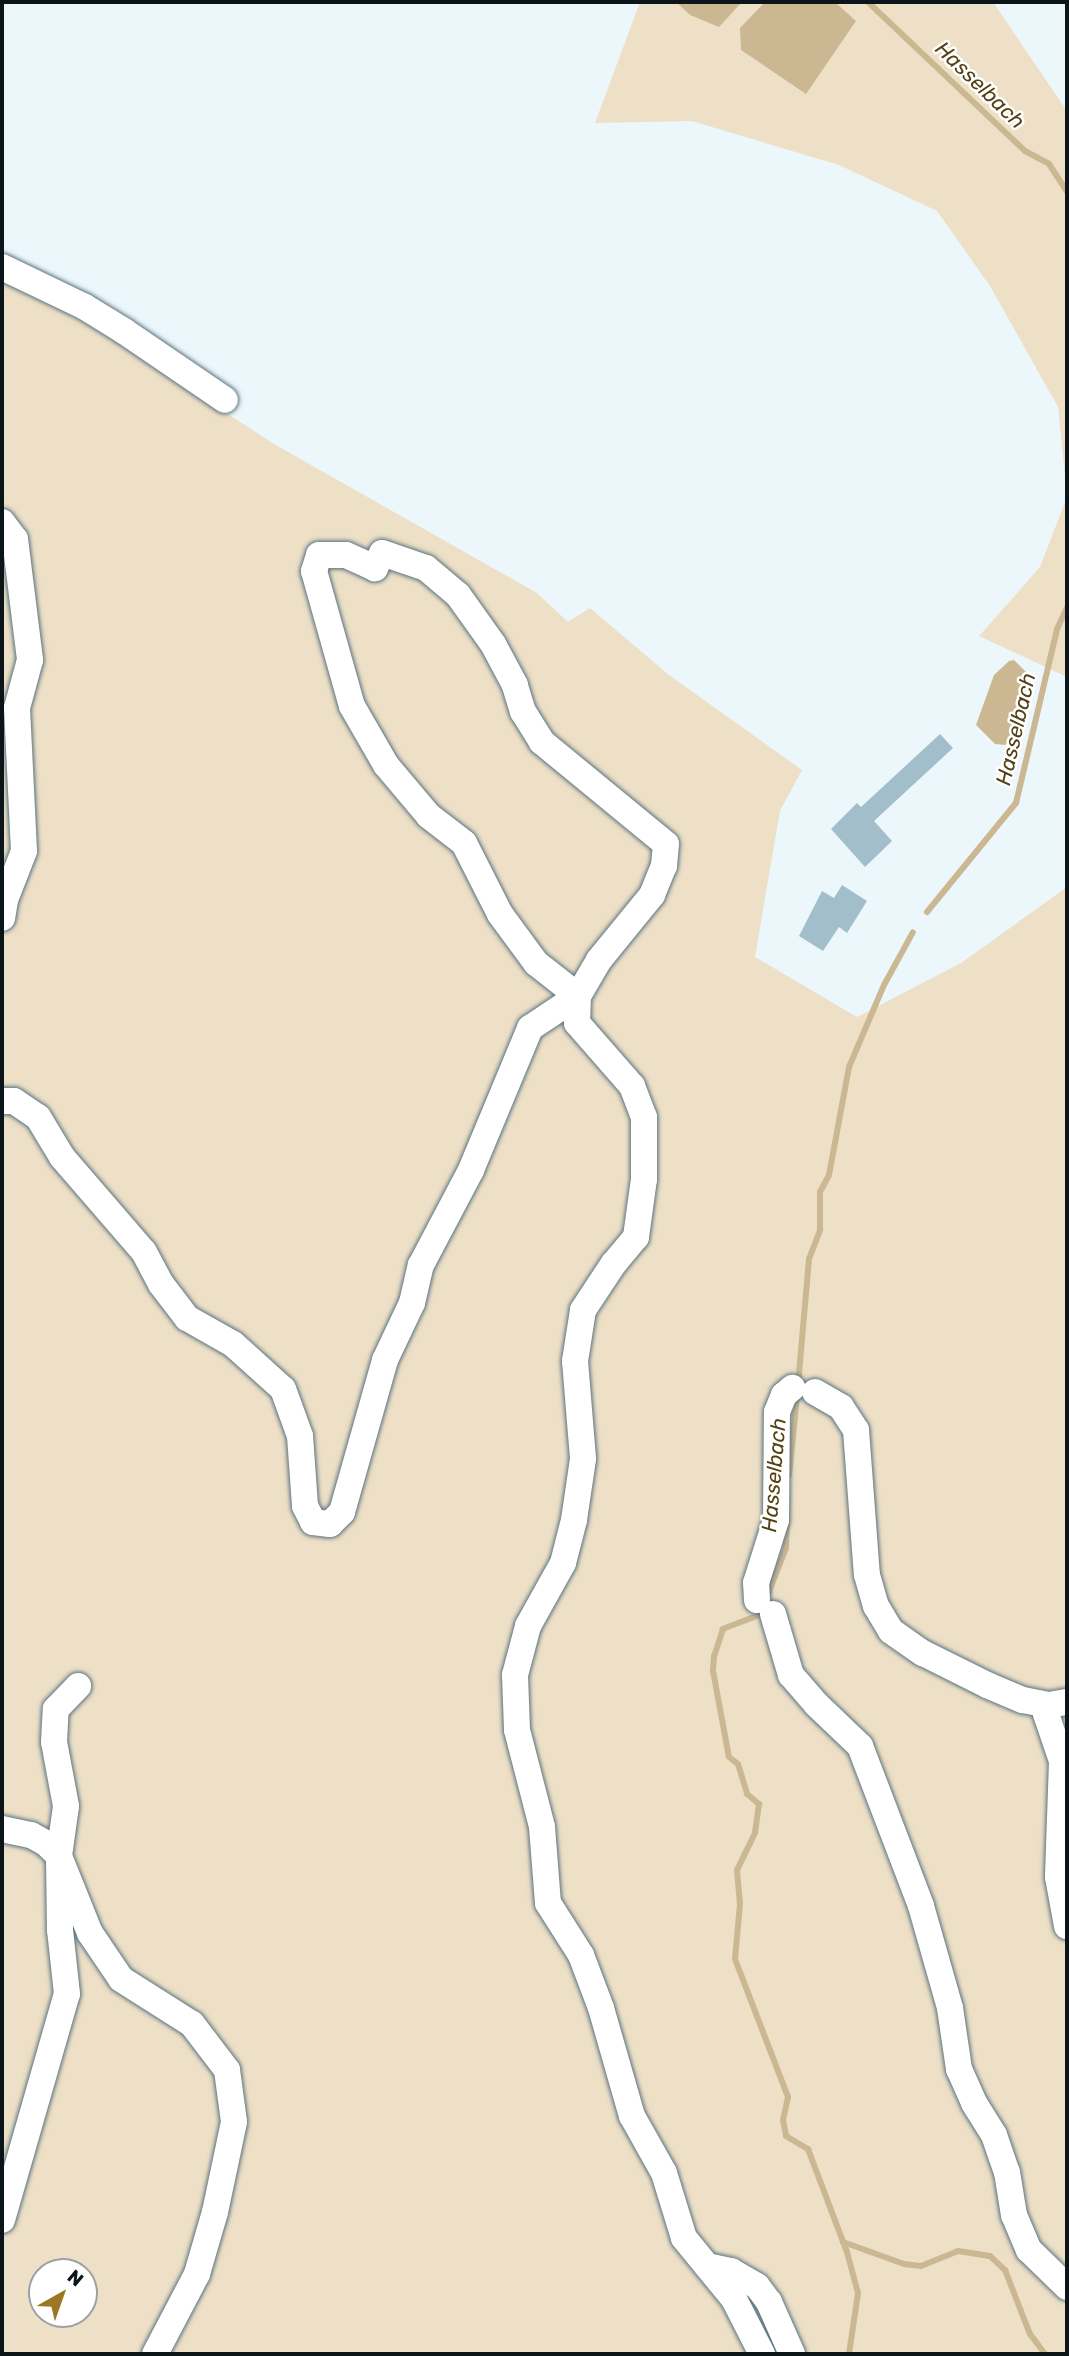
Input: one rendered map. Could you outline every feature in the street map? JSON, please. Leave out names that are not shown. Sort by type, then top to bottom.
[{"type":"street","points":[[2,267],[85,307],[225,400]]},
{"type":"street","points":[[2,522],[15,539],[30,660],[17,708],[24,851],[5,900],[2,918]]},
{"type":"street","points":[[2,1101],[14,1101],[38,1117],[62,1157],[144,1252],[161,1284],[187,1318],[233,1345],[283,1389],[300,1436],[305,1506],[313,1522],[330,1524],[342,1512],[385,1360],[412,1303],[421,1265],[471,1170],[530,1028],[578,996],[599,960],[652,895],[664,866],[666,844],[542,742],[523,712],[515,685],[493,644],[458,595],[426,568],[382,552],[375,568],[346,555],[319,555],[314,570],[352,706],[386,765],[429,816],[464,843],[500,914],[536,962],[578,996]]},
{"type":"street","points":[[578,996],[577,1023],[632,1086],[644,1117],[644,1180],[636,1237],[614,1263],[583,1310],[575,1361],[583,1459],[574,1520],[563,1563],[528,1626],[515,1675],[517,1730],[542,1828],[548,1903],[581,1955],[601,2008],[632,2116],[664,2173],[684,2238],[734,2300],[762,2354]]},
{"type":"street","points":[[1058,1703],[1023,1700],[986,1685],[923,1653],[891,1631],[876,1606],[867,1575],[856,1430],[841,1407],[803,1390],[784,1395],[777,1412],[776,1520],[756,1583],[791,1675],[816,1704],[860,1746],[921,1906],[950,2008],[959,2069],[974,2103],[995,2135],[1007,2172],[1014,2215],[1029,2250],[1067,2287]]},
{"type":"street","points":[[2,2220],[67,1994],[60,1930],[59,1856],[66,1806],[54,1742],[56,1709],[78,1686]]},
{"type":"street","points":[[1058,1703],[1046,1714],[1062,1761],[1058,1877],[1067,1926]]},
{"type":"street","points":[[2,1829],[31,1835],[47,1843],[59,1856],[90,1933],[121,1979],[192,2024],[227,2070],[234,2122],[215,2212],[197,2274],[155,2354]]},
{"type":"street","points":[[707,2266],[732,2271],[757,2286],[769,2302],[792,2354]]},
{"type":"shaded area","points":[[640,2],[993,2],[1067,111],[1067,497],[1058,407],[990,286],[937,211],[839,165],[692,121],[595,123]]},
{"type":"shaded area","points":[[2,279],[65,308],[274,444],[537,593],[568,622],[590,608],[669,675],[802,770],[780,811],[755,957],[857,1017],[961,963],[1067,887],[1067,2354],[2,2354]]},
{"type":"shaded area","points":[[1067,497],[1067,677],[979,636],[1040,567]]},
{"type":"water","points":[[676,2],[742,2],[719,27],[690,15]]},
{"type":"water","points":[[765,2],[835,2],[856,21],[806,94],[741,50],[740,28]]},
{"type":"water","points":[[1014,660],[1029,675],[1016,735],[1005,745],[995,744],[976,725],[994,675],[1009,661]]},
{"type":"building","points":[[940,734],[953,748],[874,821],[892,841],[865,867],[831,829],[857,803],[861,807]]},
{"type":"building","points":[[842,885],[867,901],[847,933],[839,927],[823,951],[799,936],[822,891],[834,898]]},
{"type":"waterway","name":"Hasselbach","points":[[868,2],[1025,151],[1049,164],[1067,192]]},
{"type":"waterway","name":"Hasselbach","points":[[927,912],[1016,803],[1057,629],[1067,608]]},
{"type":"waterway","name":"Hasselbach","points":[[798,1385],[809,1259],[820,1230],[820,1192],[829,1175],[849,1067],[884,985],[913,932]]},
{"type":"waterway","name":"Hasselbach","points":[[789,1475],[797,1396]]},
{"type":"waterway","name":"Hasselbach","points":[[768,1594],[786,1548],[787,1521]]},
{"type":"waterway","name":"Hasselbach","points":[[762,1607],[759,1615],[723,1629],[714,1656],[713,1671],[729,1757],[738,1764],[747,1794],[759,1804],[755,1833],[737,1870],[740,1904],[735,1959],[788,2097],[783,2120],[786,2136],[808,2149],[847,2252],[858,2293],[849,2354]]},
{"type":"waterway","name":"Hasselbach","points":[[843,2242],[904,2264],[921,2266],[958,2251],[990,2256],[1005,2270],[1030,2334],[1045,2354]]}]
